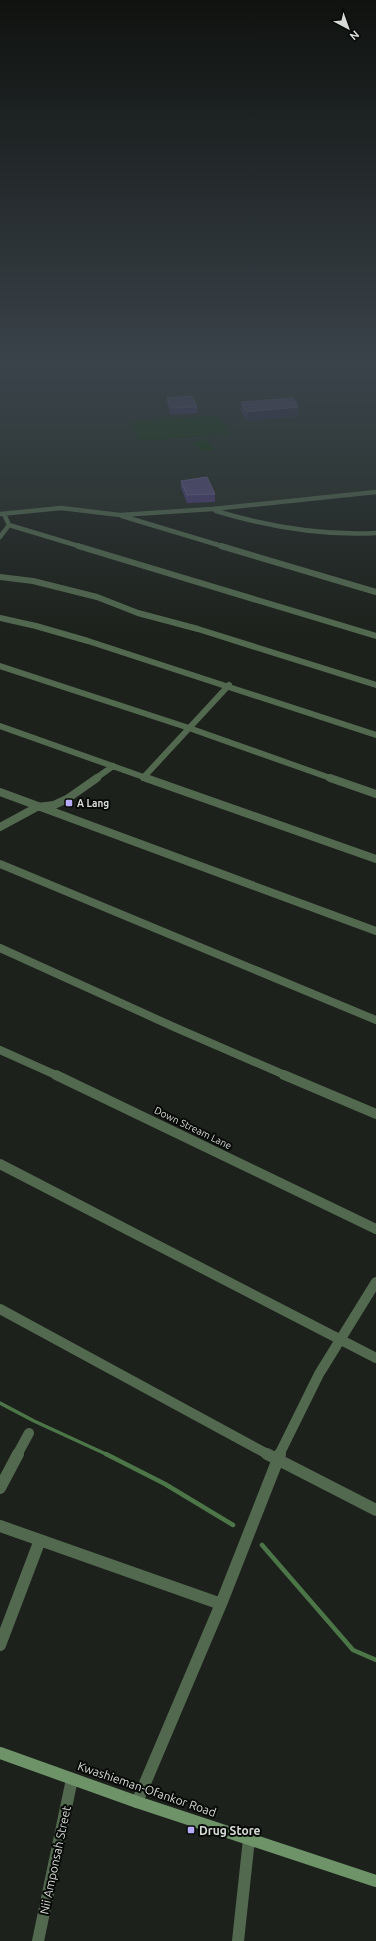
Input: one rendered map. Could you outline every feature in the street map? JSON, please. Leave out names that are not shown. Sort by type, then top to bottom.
[{"type":"main road","name":"Kwashieman-Ofankor Road","points":[[0,1753],[137,1802],[376,1881]]},
{"type":"street","points":[[120,515],[212,509],[376,492]]},
{"type":"street","points":[[376,592],[120,515],[62,508],[2,514],[9,525],[376,636]]},
{"type":"street","points":[[212,509],[275,528],[297,532],[344,536],[376,533]]},
{"type":"street","points":[[0,537],[9,525]]},
{"type":"street","points":[[0,577],[54,585],[97,597],[138,613],[198,629],[376,685]]},
{"type":"street","points":[[0,618],[45,628],[95,643],[229,685],[376,735]]},
{"type":"street","points":[[0,666],[190,728],[376,794]]},
{"type":"street","points":[[143,778],[229,685]]},
{"type":"street","points":[[0,726],[143,778],[288,827],[376,859]]},
{"type":"street","points":[[0,827],[37,807],[54,805],[67,799],[113,766]]},
{"type":"street","points":[[0,792],[37,807],[376,931]]},
{"type":"street","points":[[0,864],[376,1020]]},
{"type":"street","points":[[0,948],[174,1027],[376,1114]]},
{"type":"street","name":"Down Stream Lane","points":[[0,1050],[76,1083],[376,1229]]},
{"type":"street","points":[[0,1164],[376,1358]]},
{"type":"street","points":[[137,1802],[221,1604],[277,1460],[299,1413],[340,1340],[376,1282]]},
{"type":"street","points":[[0,1308],[277,1460],[376,1510]]},
{"type":"street","points":[[0,1488],[29,1433]]},
{"type":"street","points":[[0,1526],[221,1604]]},
{"type":"street","points":[[0,1645],[40,1540]]},
{"type":"street","name":"Nii Amponsah Street","points":[[38,1941],[72,1779]]},
{"type":"street","points":[[238,1941],[249,1839]]},
{"type":"shaded area","points":[[0,456],[376,456],[376,491],[187,509],[121,512],[53,506],[0,512]]},
{"type":"building","points":[[207,477],[215,494],[187,495],[181,481]]},
{"type":"waterway","points":[[0,1403],[34,1421],[108,1455]]},
{"type":"waterway","points":[[108,1455],[165,1484],[233,1525]]},
{"type":"waterway","points":[[262,1545],[353,1650],[376,1660]]},
{"type":"place","name":"A Lang","points":[[69,803]]},
{"type":"place","name":"Drug Store","points":[[191,1830]]}]
